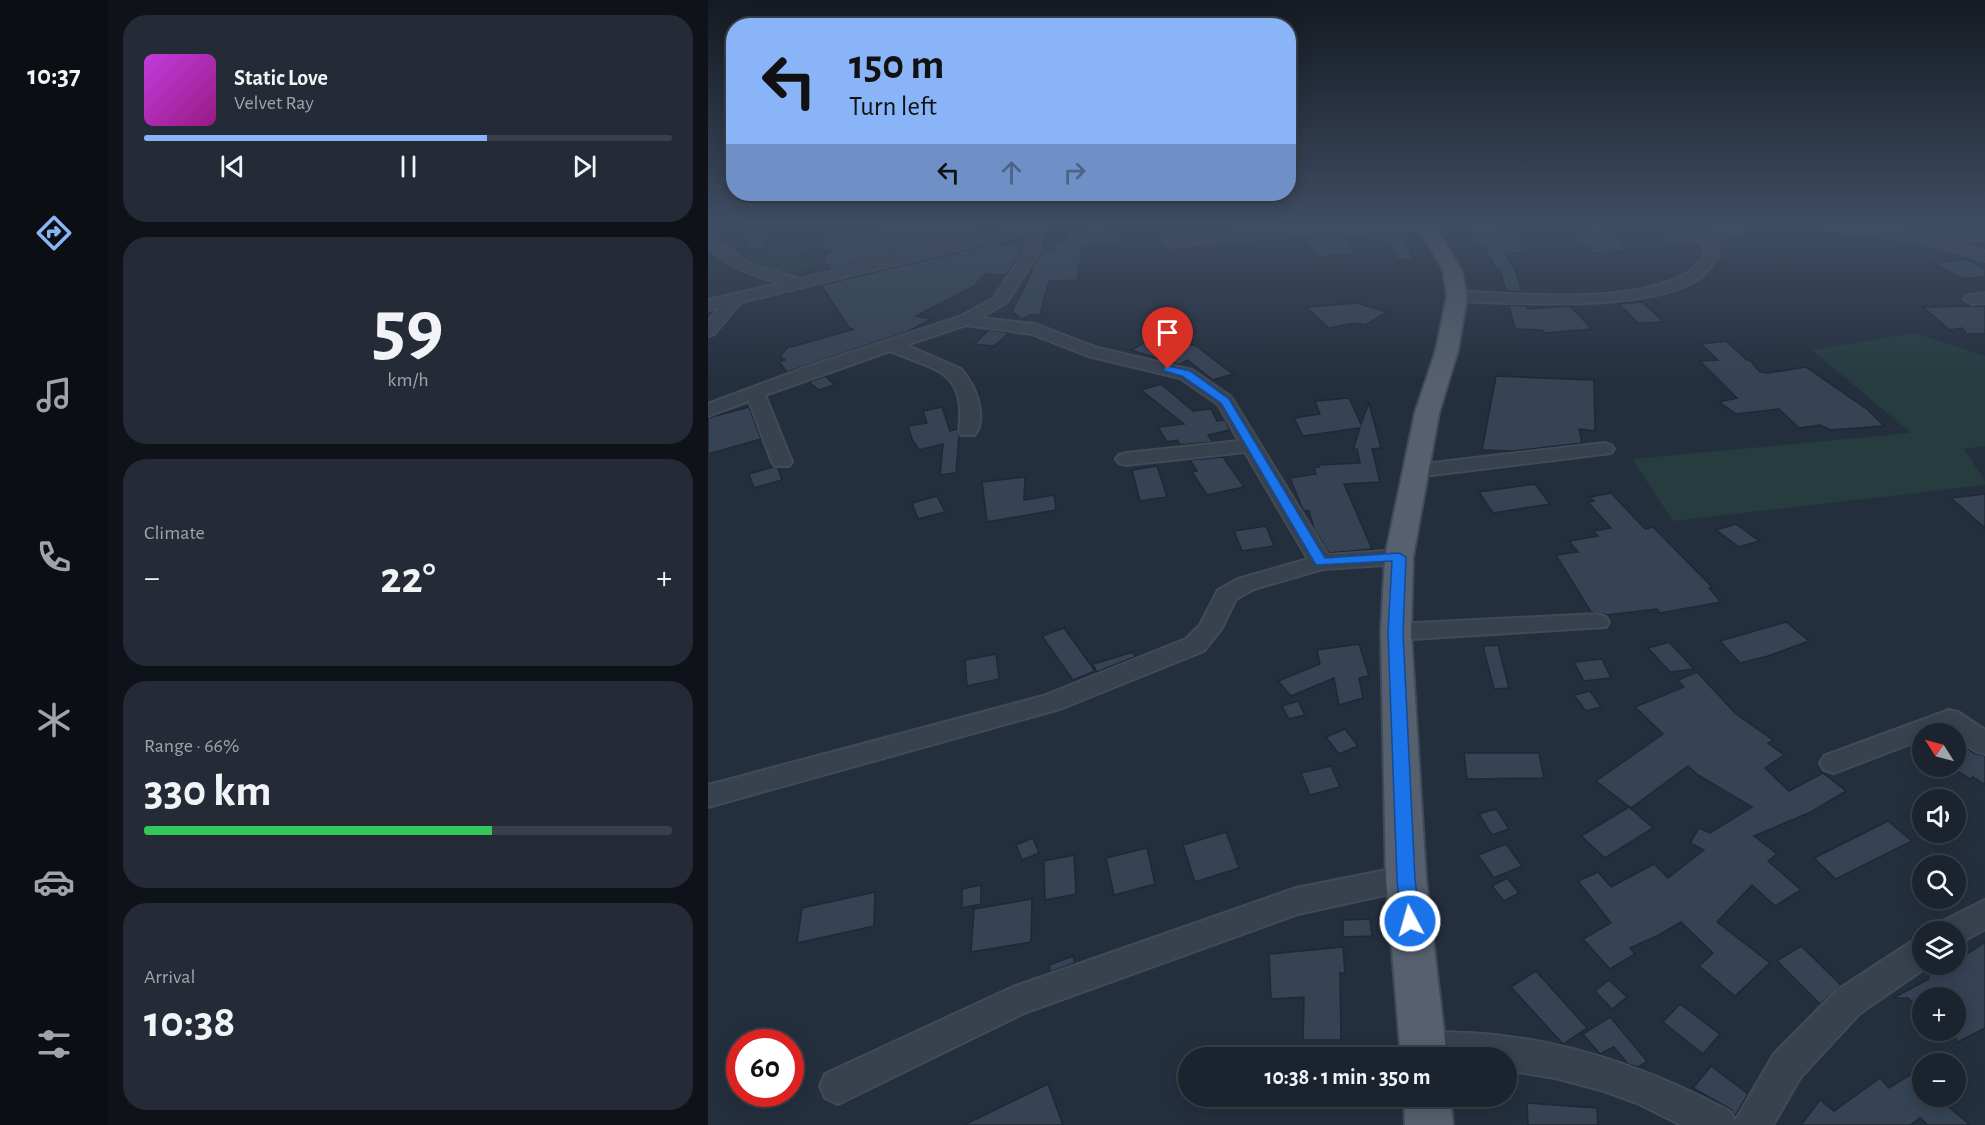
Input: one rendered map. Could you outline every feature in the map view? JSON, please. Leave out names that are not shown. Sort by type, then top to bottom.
[{"type":"main road","points":[[1423,1047],[1406,879],[1396,632],[1399,557],[1415,471],[1436,379],[1447,350],[1457,296],[1453,276]]},
{"type":"main road","points":[[1428,1107],[1429,1125]]},
{"type":"street","points":[[772,276],[804,281]]},
{"type":"street","points":[[708,304],[827,276]]},
{"type":"street","points":[[708,410],[965,320],[999,302],[1017,276]]},
{"type":"street","points":[[1457,296],[1569,300],[1604,298],[1662,288],[1685,282],[1693,276]]},
{"type":"street","points":[[708,331],[736,297]]},
{"type":"street","points":[[965,320],[1035,329],[1094,352],[1186,374],[1225,401],[1321,562]]},
{"type":"street","points":[[891,345],[955,373],[963,380],[969,394],[968,430]]},
{"type":"street","points":[[755,392],[782,462]]},
{"type":"street","points":[[1126,459],[1252,445]]},
{"type":"street","points":[[1415,471],[1604,449]]},
{"type":"street","points":[[708,796],[1052,704],[1195,645],[1210,628],[1226,596],[1246,584],[1321,562],[1399,557]]},
{"type":"street","points":[[1396,632],[1597,622]]},
{"type":"street","points":[[1834,763],[1949,719],[1985,744]]},
{"type":"street","points":[[838,1086],[1013,1002],[1296,901],[1406,879]]},
{"type":"street","points":[[1966,924],[1985,913]]},
{"type":"street","points":[[1752,1125],[1787,1066],[1848,1002],[1912,959]]},
{"type":"street","points":[[1517,1056],[1602,1072],[1671,1098],[1718,1125]]},
{"type":"green space","points":[[1914,333],[1985,356],[1985,446],[1964,449],[1985,481],[1985,485],[1673,521],[1632,459],[1911,433],[1812,350]]},
{"type":"building","points":[[861,276],[984,276],[974,286],[916,316],[931,319],[907,332],[787,372],[779,362],[785,360],[780,356],[789,346],[854,329],[850,329],[821,285]]},
{"type":"building","points":[[1030,276],[1078,276],[1077,280],[1049,281],[1040,315],[1030,315],[1022,320],[1012,311]]},
{"type":"building","points":[[1502,276],[1517,276],[1522,292],[1506,291]]},
{"type":"building","points":[[1957,276],[1985,276],[1985,276],[1963,279]]},
{"type":"building","points":[[1642,302],[1664,322],[1638,323],[1619,304]]},
{"type":"building","points":[[1357,303],[1387,312],[1365,325],[1355,323],[1329,328],[1306,307]]},
{"type":"building","points":[[1509,305],[1526,306],[1527,309],[1570,306],[1592,329],[1545,333],[1542,330],[1515,329]]},
{"type":"building","points":[[1985,306],[1985,334],[1967,334],[1962,328],[1950,330],[1923,307]]},
{"type":"building","points":[[989,330],[1009,333],[994,346],[974,344]]},
{"type":"building","points":[[1150,340],[1180,349],[1189,344],[1196,346],[1233,374],[1213,380],[1187,360],[1179,365],[1131,350]]},
{"type":"building","points":[[1726,341],[1747,360],[1750,360],[1760,372],[1768,373],[1806,367],[1868,410],[1884,426],[1830,430],[1820,425],[1799,428],[1779,409],[1736,414],[1719,402],[1737,398],[1700,361],[1718,360],[1701,344]]},
{"type":"building","points":[[825,376],[835,385],[819,390],[809,382]]},
{"type":"building","points":[[1496,376],[1594,380],[1595,431],[1579,429],[1582,443],[1514,451],[1482,450]]},
{"type":"building","points":[[1161,384],[1193,411],[1211,409],[1217,421],[1225,420],[1230,430],[1208,435],[1213,442],[1180,445],[1177,440],[1167,442],[1158,427],[1184,424],[1141,390]]},
{"type":"building","points":[[1349,398],[1361,424],[1369,403],[1381,448],[1372,449],[1380,482],[1344,484],[1372,549],[1329,553],[1314,529],[1309,511],[1303,510],[1290,478],[1316,474],[1314,468],[1319,467],[1318,465],[1360,463],[1357,449],[1353,450],[1360,428],[1303,436],[1294,418],[1320,414],[1315,401]]},
{"type":"building","points":[[749,407],[761,439],[708,454],[708,418]]},
{"type":"building","points":[[942,407],[950,431],[957,429],[959,436],[956,473],[940,475],[943,444],[919,450],[908,426],[927,423],[923,411]]},
{"type":"building","points":[[1223,457],[1244,487],[1207,495],[1192,472],[1197,471],[1190,460]]},
{"type":"building","points":[[1157,466],[1167,497],[1140,501],[1132,470]]},
{"type":"building","points":[[773,467],[778,468],[782,480],[754,488],[749,474]]},
{"type":"building","points":[[1025,477],[1024,500],[1054,495],[1056,510],[987,522],[982,482]]},
{"type":"building","points":[[1535,484],[1550,504],[1493,513],[1479,492]]},
{"type":"building","points":[[1611,493],[1645,529],[1653,527],[1712,587],[1709,588],[1721,602],[1660,613],[1657,609],[1607,615],[1591,612],[1556,555],[1578,552],[1569,541],[1598,536],[1593,531],[1611,528],[1588,502],[1594,501],[1590,497]]},
{"type":"building","points":[[1985,494],[1985,528],[1951,498]]},
{"type":"building","points":[[937,496],[945,512],[918,519],[912,503]]},
{"type":"building","points":[[1736,524],[1759,541],[1739,547],[1716,530]]},
{"type":"building","points":[[1266,526],[1274,546],[1242,551],[1234,531]]},
{"type":"building","points":[[1786,622],[1809,641],[1768,656],[1740,663],[1720,641]]},
{"type":"building","points":[[1064,628],[1095,671],[1073,680],[1042,636]]},
{"type":"building","points":[[1669,642],[1694,669],[1670,672],[1648,648]]},
{"type":"building","points":[[1359,644],[1369,676],[1359,678],[1363,698],[1339,705],[1334,678],[1291,696],[1278,681],[1320,664],[1317,650]]},
{"type":"building","points":[[1498,645],[1509,688],[1494,689],[1483,646]]},
{"type":"building","points":[[1133,652],[1135,657],[1097,672],[1093,664]]},
{"type":"building","points":[[996,654],[999,679],[967,686],[965,660]]},
{"type":"building","points":[[1602,659],[1611,678],[1584,681],[1574,662]]},
{"type":"building","points":[[1697,672],[1736,714],[1773,740],[1768,743],[1784,755],[1765,768],[1789,791],[1823,773],[1846,791],[1811,812],[1754,836],[1777,854],[1768,861],[1801,890],[1775,906],[1752,885],[1717,922],[1770,963],[1735,996],[1699,966],[1713,953],[1681,922],[1630,948],[1635,954],[1610,969],[1583,939],[1611,923],[1578,881],[1598,872],[1611,887],[1654,864],[1668,878],[1704,850],[1690,843],[1699,828],[1710,833],[1752,807],[1698,775],[1688,766],[1631,808],[1596,781],[1663,734],[1635,707],[1684,687],[1678,680]]},
{"type":"building","points":[[1590,691],[1601,707],[1586,711],[1574,695]]},
{"type":"building","points":[[1298,701],[1305,715],[1289,719],[1282,706]]},
{"type":"building","points":[[1345,729],[1358,746],[1339,754],[1326,737]]},
{"type":"building","points":[[1966,747],[1974,753],[1985,756],[1985,785],[1973,777],[1970,779],[1966,776]]},
{"type":"building","points":[[1464,753],[1539,753],[1544,778],[1467,779]]},
{"type":"building","points":[[1331,766],[1340,787],[1310,795],[1301,773]]},
{"type":"building","points":[[1629,807],[1653,828],[1605,858],[1581,836]]},
{"type":"building","points":[[1497,810],[1509,829],[1492,835],[1479,814]]},
{"type":"building","points":[[1888,821],[1912,841],[1836,879],[1814,858]]},
{"type":"building","points":[[1226,832],[1239,868],[1195,882],[1183,845]]},
{"type":"building","points":[[1033,838],[1039,853],[1022,860],[1016,845]]},
{"type":"building","points":[[1506,844],[1522,866],[1494,878],[1478,855]]},
{"type":"building","points":[[1147,848],[1155,884],[1114,895],[1106,858]]},
{"type":"building","points":[[1074,855],[1076,894],[1045,900],[1044,861]]},
{"type":"building","points":[[1507,878],[1519,893],[1504,901],[1492,886]]},
{"type":"building","points":[[981,885],[981,904],[962,908],[962,889]]},
{"type":"building","points":[[875,892],[874,926],[797,943],[802,908]]},
{"type":"building","points":[[1032,899],[1031,942],[971,952],[974,909]]},
{"type":"building","points":[[1370,919],[1372,936],[1343,937],[1343,920]]},
{"type":"building","points":[[1985,942],[1985,1028],[1966,1038],[1966,987],[1914,987],[1929,979],[1927,977],[1931,975],[1966,975],[1966,954]]},
{"type":"building","points":[[1801,946],[1841,985],[1820,1004],[1777,961]]},
{"type":"building","points":[[1343,947],[1345,973],[1340,973],[1341,1040],[1303,1040],[1304,997],[1271,999],[1269,954]]},
{"type":"building","points":[[1073,956],[1075,963],[1050,972],[1049,965]]},
{"type":"building","points":[[1536,971],[1587,1028],[1563,1044],[1511,987]]},
{"type":"building","points":[[1609,980],[1627,997],[1612,1009],[1595,991]]},
{"type":"building","points":[[1912,988],[1912,1002],[1908,998],[1893,998]]},
{"type":"building","points":[[1680,1004],[1720,1034],[1703,1054],[1663,1022]]},
{"type":"building","points":[[1610,1017],[1647,1061],[1638,1067],[1628,1064],[1614,1047],[1600,1054],[1583,1034]]},
{"type":"building","points":[[1711,1066],[1748,1094],[1735,1116],[1732,1110],[1693,1088]]},
{"type":"building","points":[[1912,1074],[1912,1107],[1949,1107],[1970,1125],[1928,1125],[1920,1118],[1910,1125],[1801,1125],[1820,1100],[1834,1111],[1880,1078],[1889,1088]]},
{"type":"building","points":[[1048,1084],[1063,1125],[964,1125]]},
{"type":"building","points":[[1527,1103],[1597,1108],[1598,1125],[1528,1125]]},
{"type":"route","points":[[1168,369],[1186,374],[1225,401],[1321,562],[1399,557],[1396,632],[1406,879],[1410,921]]}]
